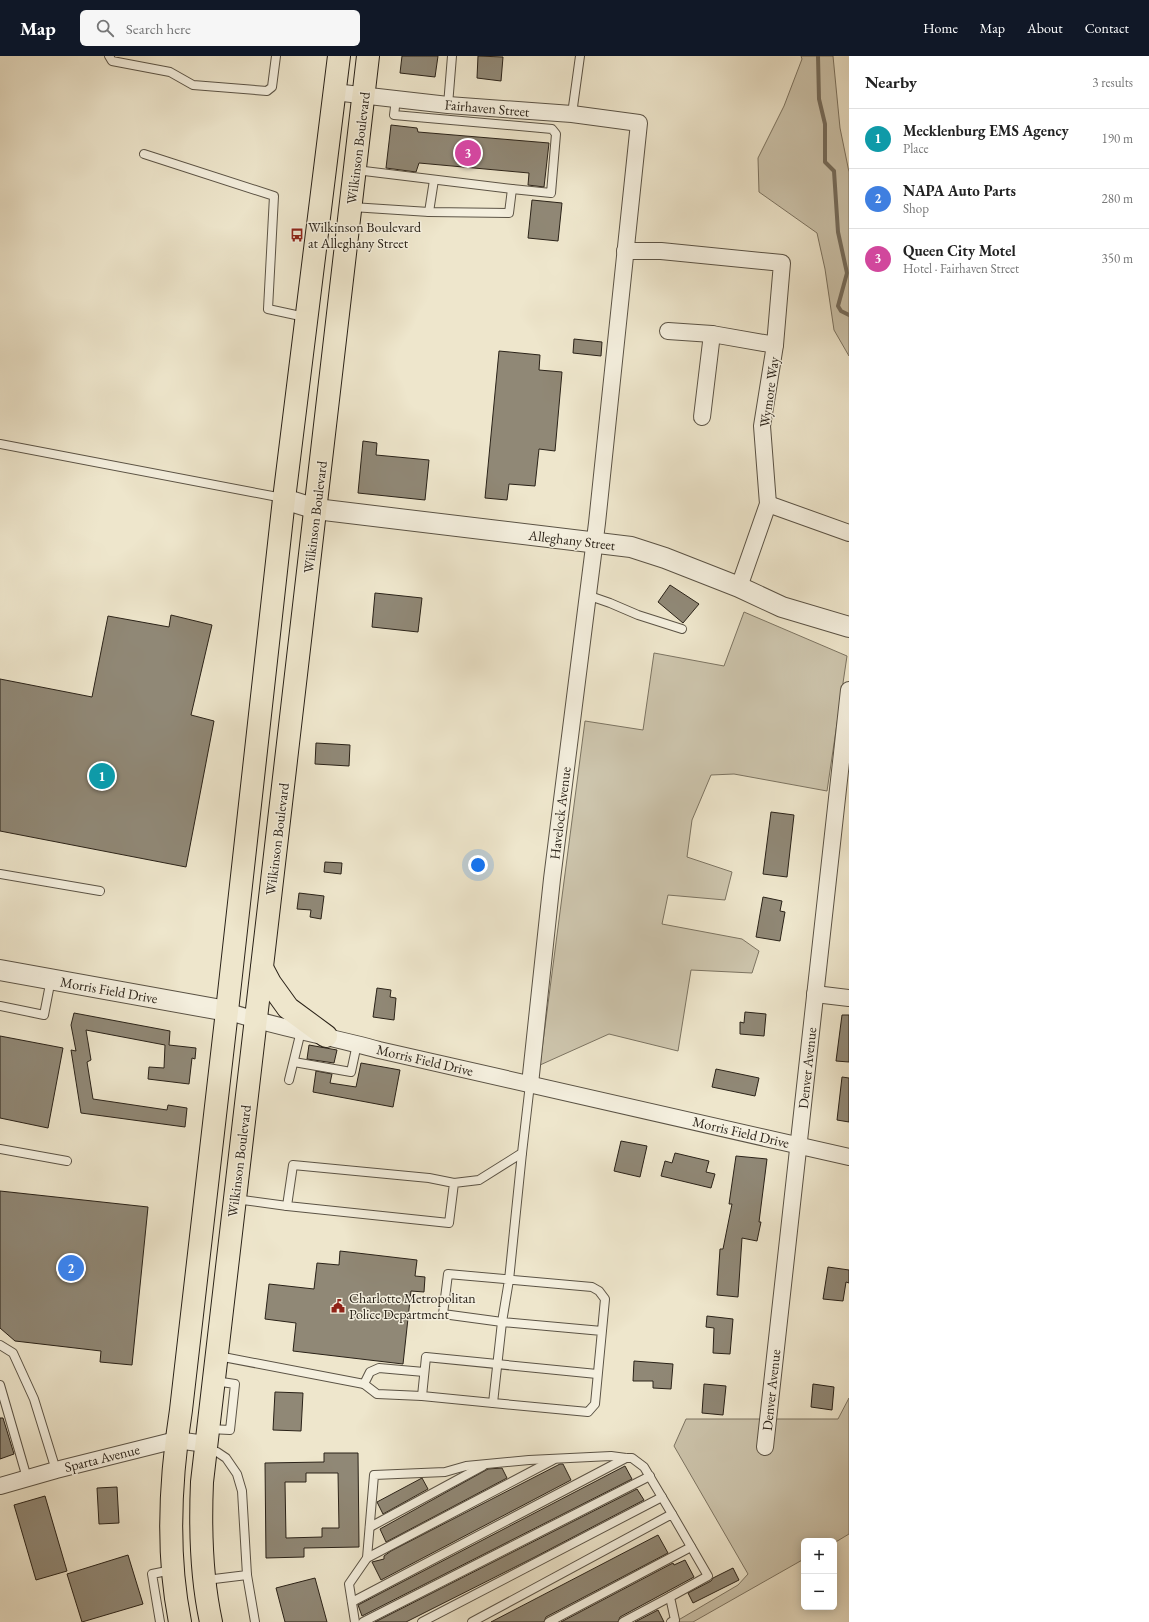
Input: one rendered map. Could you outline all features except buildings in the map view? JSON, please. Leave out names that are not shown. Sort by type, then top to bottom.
[{"type":"main road","name":"Wilkinson Boulevard","points":[[173,1622],[171,1521],[172,1480],[176,1440],[181,1410],[227,1011],[284,499],[339,56]]},
{"type":"main road","name":"Wilkinson Boulevard","points":[[211,1622],[204,1580],[200,1521],[206,1441],[356,170],[368,56]]},
{"type":"main road","points":[[262,968],[270,983],[288,1008],[326,1036]]},
{"type":"street","name":"Fairhaven Street","points":[[334,92],[448,105],[572,114],[639,123]]},
{"type":"street","name":"Havelock Avenue","points":[[530,1084],[552,879],[593,542],[639,123]]},
{"type":"street","name":"Wymore Way","points":[[626,251],[662,251],[782,263],[775,345],[762,426],[768,504],[739,587]]},
{"type":"street","points":[[668,331],[712,334],[775,345]]},
{"type":"street","points":[[702,417],[712,334]]},
{"type":"street","name":"Alleghany Street","points":[[284,499],[316,510],[631,547],[665,558],[739,587],[782,607],[849,627]]},
{"type":"street","points":[[768,504],[849,533]]},
{"type":"street","name":"Denver Avenue","points":[[765,1447],[849,690]]},
{"type":"street","name":"Morris Field Drive","points":[[0,970],[227,1011],[256,1021],[849,1156]]},
{"type":"street","points":[[815,994],[849,998]]},
{"type":"street","name":"Sparta Avenue","points":[[0,1486],[56,1470],[176,1440],[206,1441]]},
{"type":"lane","points":[[110,56],[112,61],[170,72],[194,85],[267,91],[272,87],[276,56]]},
{"type":"lane","points":[[448,105],[452,56]]},
{"type":"lane","points":[[572,114],[580,56]]},
{"type":"lane","points":[[356,170],[551,193],[556,134],[552,129],[394,115],[396,99]]},
{"type":"lane","points":[[144,154],[274,196],[268,309],[306,318]]},
{"type":"lane","points":[[429,212],[434,180]]},
{"type":"lane","points":[[351,207],[429,212],[509,213],[512,189]]},
{"type":"lane","points":[[0,444],[284,499]]},
{"type":"lane","points":[[587,594],[638,615],[682,629]]},
{"type":"lane","points":[[0,874],[100,891]]},
{"type":"lane","points":[[0,1006],[44,1015],[51,979]]},
{"type":"lane","points":[[289,1080],[301,1031]]},
{"type":"lane","points":[[294,1062],[351,1072],[357,1044]]},
{"type":"lane","points":[[492,1403],[509,1280],[530,1084]]},
{"type":"lane","points":[[0,1149],[67,1161]]},
{"type":"lane","points":[[287,1206],[293,1165],[430,1178],[454,1183],[479,1180],[522,1153]]},
{"type":"lane","points":[[234,1199],[449,1223],[454,1183]]},
{"type":"lane","points":[[217,1356],[364,1384],[377,1394],[422,1396],[588,1412],[594,1404],[602,1331],[605,1299],[599,1291],[592,1287],[448,1274],[443,1314],[502,1322],[602,1331]]},
{"type":"lane","points":[[0,1345],[13,1353],[34,1399],[56,1470]]},
{"type":"lane","points":[[422,1396],[426,1356],[597,1374]]},
{"type":"lane","points":[[364,1384],[370,1372],[379,1368],[424,1372]]},
{"type":"lane","points":[[0,1385],[27,1478]]},
{"type":"lane","points":[[206,1441],[217,1452],[226,1458],[237,1474],[242,1491],[247,1575],[255,1622]]},
{"type":"lane","points":[[367,1558],[374,1475],[445,1472],[466,1466],[556,1458],[611,1456],[632,1458],[644,1467],[650,1476],[708,1576],[623,1622]]},
{"type":"lane","points":[[355,1622],[349,1584],[367,1558],[556,1458]]},
{"type":"lane","points":[[352,1602],[626,1458]]},
{"type":"lane","points":[[370,1527],[487,1464]]},
{"type":"lane","points":[[363,1622],[650,1476]]},
{"type":"lane","points":[[422,1622],[662,1497]]},
{"type":"lane","points":[[472,1622],[672,1514]]},
{"type":"lane","points":[[549,1622],[691,1547]]},
{"type":"lane","points":[[204,1580],[247,1575]]},
{"type":"lane","points":[[670,1597],[675,1620],[671,1622]]},
{"type":"shaded area","points":[[801,56],[833,56],[840,128],[849,172],[849,356],[834,330],[825,269],[817,233],[759,192],[758,158],[784,106],[802,59]]},
{"type":"shaded area","points":[[744,612],[847,656],[827,791],[734,774],[711,775],[692,820],[687,857],[732,872],[725,900],[668,895],[662,924],[742,939],[759,951],[752,973],[691,970],[678,1051],[609,1034],[540,1065],[585,721],[643,730],[654,653],[724,666]]},
{"type":"shaded area","points":[[849,1398],[849,1534],[837,1541],[837,1538],[801,1538],[801,1561],[693,1622],[675,1622],[738,1585],[748,1574],[674,1446],[686,1419],[838,1419]]},
{"type":"waterway","points":[[818,56],[819,99],[825,124],[825,162],[834,171],[838,232],[847,273],[838,306],[841,311],[849,315]]},
{"type":"place","name":"Queen City Motel","points":[[468,153]]},
{"type":"place","name":"Wilkinson Boulevard at Alleghany Street","points":[[297,235]]},
{"type":"place","name":"Mecklenburg EMS Agency","points":[[102,776]]},
{"type":"place","name":"NAPA Auto Parts","points":[[71,1268]]},
{"type":"place","name":"Charlotte Metropolitan Police Department","points":[[338,1306]]}]
